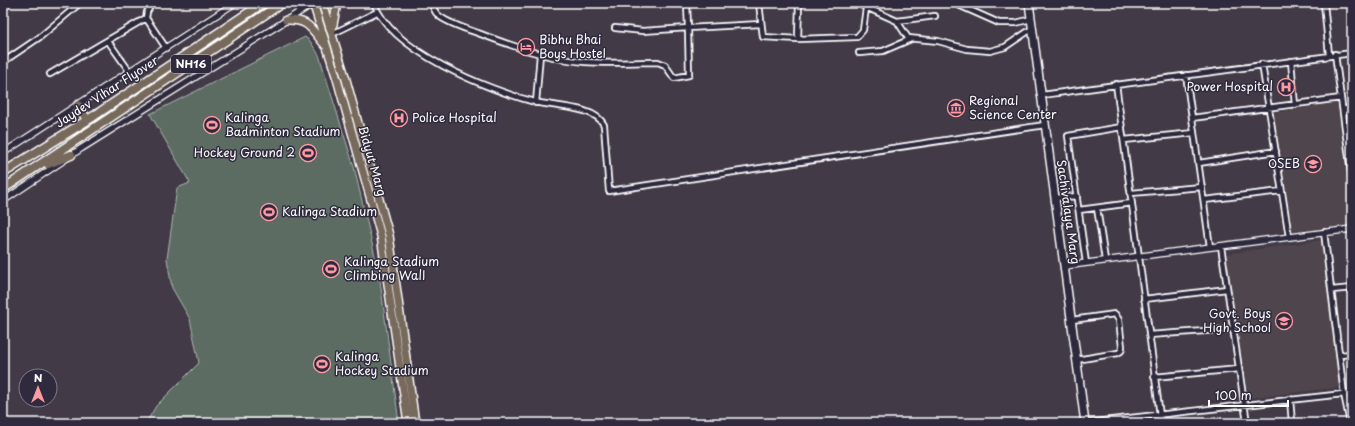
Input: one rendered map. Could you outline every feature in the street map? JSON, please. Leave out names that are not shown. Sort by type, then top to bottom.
[{"type":"highway","name":"Jaydev Vihar Flyover","points":[[3,173],[91,118],[263,3]]},
{"type":"highway","name":"Jaydev Vihar Flyover","points":[[36,168],[282,3]]},
{"type":"highway","points":[[78,105],[91,118]]},
{"type":"highway","points":[[36,168],[71,155]]},
{"type":"highway","name":"NH16","points":[[3,189],[36,168]]},
{"type":"main road","name":"Bidyut Marg","points":[[313,3],[328,48],[381,236],[408,423]]},
{"type":"main road","name":"Bidyut Marg","points":[[322,3],[345,76],[389,235],[415,423]]},
{"type":"main road","points":[[332,34],[337,3]]},
{"type":"main road","name":"Sachivalaya Marg","points":[[1029,3],[1085,423]]},
{"type":"main road","points":[[286,20],[298,20],[309,26],[328,48]]},
{"type":"street","points":[[3,6],[8,3]]},
{"type":"street","points":[[3,62],[40,37],[80,3]]},
{"type":"street","points":[[152,3],[147,12],[146,18],[166,48]]},
{"type":"street","points":[[3,153],[235,3]]},
{"type":"street","points":[[3,201],[71,155],[313,3]]},
{"type":"street","points":[[374,3],[377,12],[393,30],[418,52],[495,91],[536,103],[587,112],[600,118],[604,126],[609,191],[1045,125]]},
{"type":"street","points":[[431,3],[435,12],[439,16],[467,29],[504,43],[565,60],[585,62],[658,62],[665,65],[672,77],[677,79],[686,77],[689,72],[687,3]]},
{"type":"street","points":[[759,3],[763,38],[798,39],[857,37],[863,30],[866,8]]},
{"type":"street","points":[[798,3],[798,39]]},
{"type":"street","points":[[857,3],[897,21],[934,16]]},
{"type":"street","points":[[954,3],[999,23],[1016,23],[1031,19]]},
{"type":"street","points":[[1324,3],[1329,55]]},
{"type":"street","points":[[332,34],[377,12]]},
{"type":"street","points":[[50,74],[146,18]]},
{"type":"street","points":[[897,21],[905,35],[911,39]]},
{"type":"street","points":[[615,28],[643,31],[761,24]]},
{"type":"street","points":[[859,53],[884,51],[911,39],[938,41],[967,49],[990,51],[1005,47],[1033,28]]},
{"type":"street","points":[[108,41],[130,72]]},
{"type":"street","points":[[1042,95],[1290,60],[1352,53]]},
{"type":"street","points":[[536,103],[540,54]]},
{"type":"street","points":[[1335,54],[1341,98],[1350,145],[1352,180]]},
{"type":"street","points":[[1290,60],[1295,104]]},
{"type":"street","points":[[1262,64],[1289,237]]},
{"type":"street","points":[[1186,75],[1210,247]]},
{"type":"street","points":[[1116,84],[1160,423]]},
{"type":"street","points":[[1192,118],[1341,98]]},
{"type":"street","points":[[1343,110],[1352,108]]},
{"type":"street","points":[[1086,263],[1068,136],[1122,127]]},
{"type":"street","points":[[1124,140],[1194,132]]},
{"type":"street","points":[[1198,163],[1276,151]]},
{"type":"street","points":[[1130,193],[1202,187]]},
{"type":"street","points":[[1204,200],[1282,191]]},
{"type":"street","points":[[1055,198],[1077,196]]},
{"type":"street","points":[[1079,210],[1132,203]]},
{"type":"street","points":[[1097,208],[1105,260]]},
{"type":"street","points":[[1064,266],[1352,229]]},
{"type":"street","points":[[1324,232],[1344,394],[1350,423]]},
{"type":"street","points":[[1221,246],[1246,423]]},
{"type":"street","points":[[1332,290],[1352,288]]},
{"type":"street","points":[[1144,299],[1227,289]]},
{"type":"street","points":[[1072,320],[1115,314],[1119,320],[1122,347],[1121,351],[1118,353],[1076,360]]},
{"type":"street","points":[[1149,335],[1233,329]]},
{"type":"street","points":[[1339,355],[1352,354]]},
{"type":"street","points":[[1154,377],[1239,368]]},
{"type":"street","points":[[1085,423],[1159,413],[1352,393]]},
{"type":"street","points":[[1290,399],[1292,423]]},
{"type":"shaded area","name":"OSEB","points":[[1337,102],[1352,214],[1352,228],[1293,234],[1273,113]]},
{"type":"shaded area","name":"Govt. Boys High School","points":[[1321,240],[1342,387],[1248,398],[1226,254]]},
{"type":"green space","name":"Kalinga Stadium","points":[[305,37],[310,41],[319,55],[354,167],[379,273],[399,423],[146,423],[156,406],[199,363],[190,319],[172,288],[167,259],[177,188],[190,183],[150,114]]},
{"type":"place","name":"Bibhu Bhai Boys Hostel","points":[[526,47]]},
{"type":"place","name":"Power Hospital","points":[[1286,87]]},
{"type":"place","name":"Regional Science Center","points":[[956,108]]},
{"type":"place","name":"Police Hospital","points":[[399,118]]},
{"type":"place","name":"Kalinga Badminton Stadium","points":[[212,125]]},
{"type":"place","name":"Hockey Ground 2","points":[[308,153]]},
{"type":"place","name":"OSEB","points":[[1313,164]]},
{"type":"place","name":"Kalinga Stadium","points":[[269,212]]},
{"type":"place","name":"Kalinga Stadium Climbing Wall","points":[[331,269]]},
{"type":"place","name":"Govt. Boys High School","points":[[1284,321]]},
{"type":"place","name":"Kalinga Hockey Stadium","points":[[322,364]]}]
